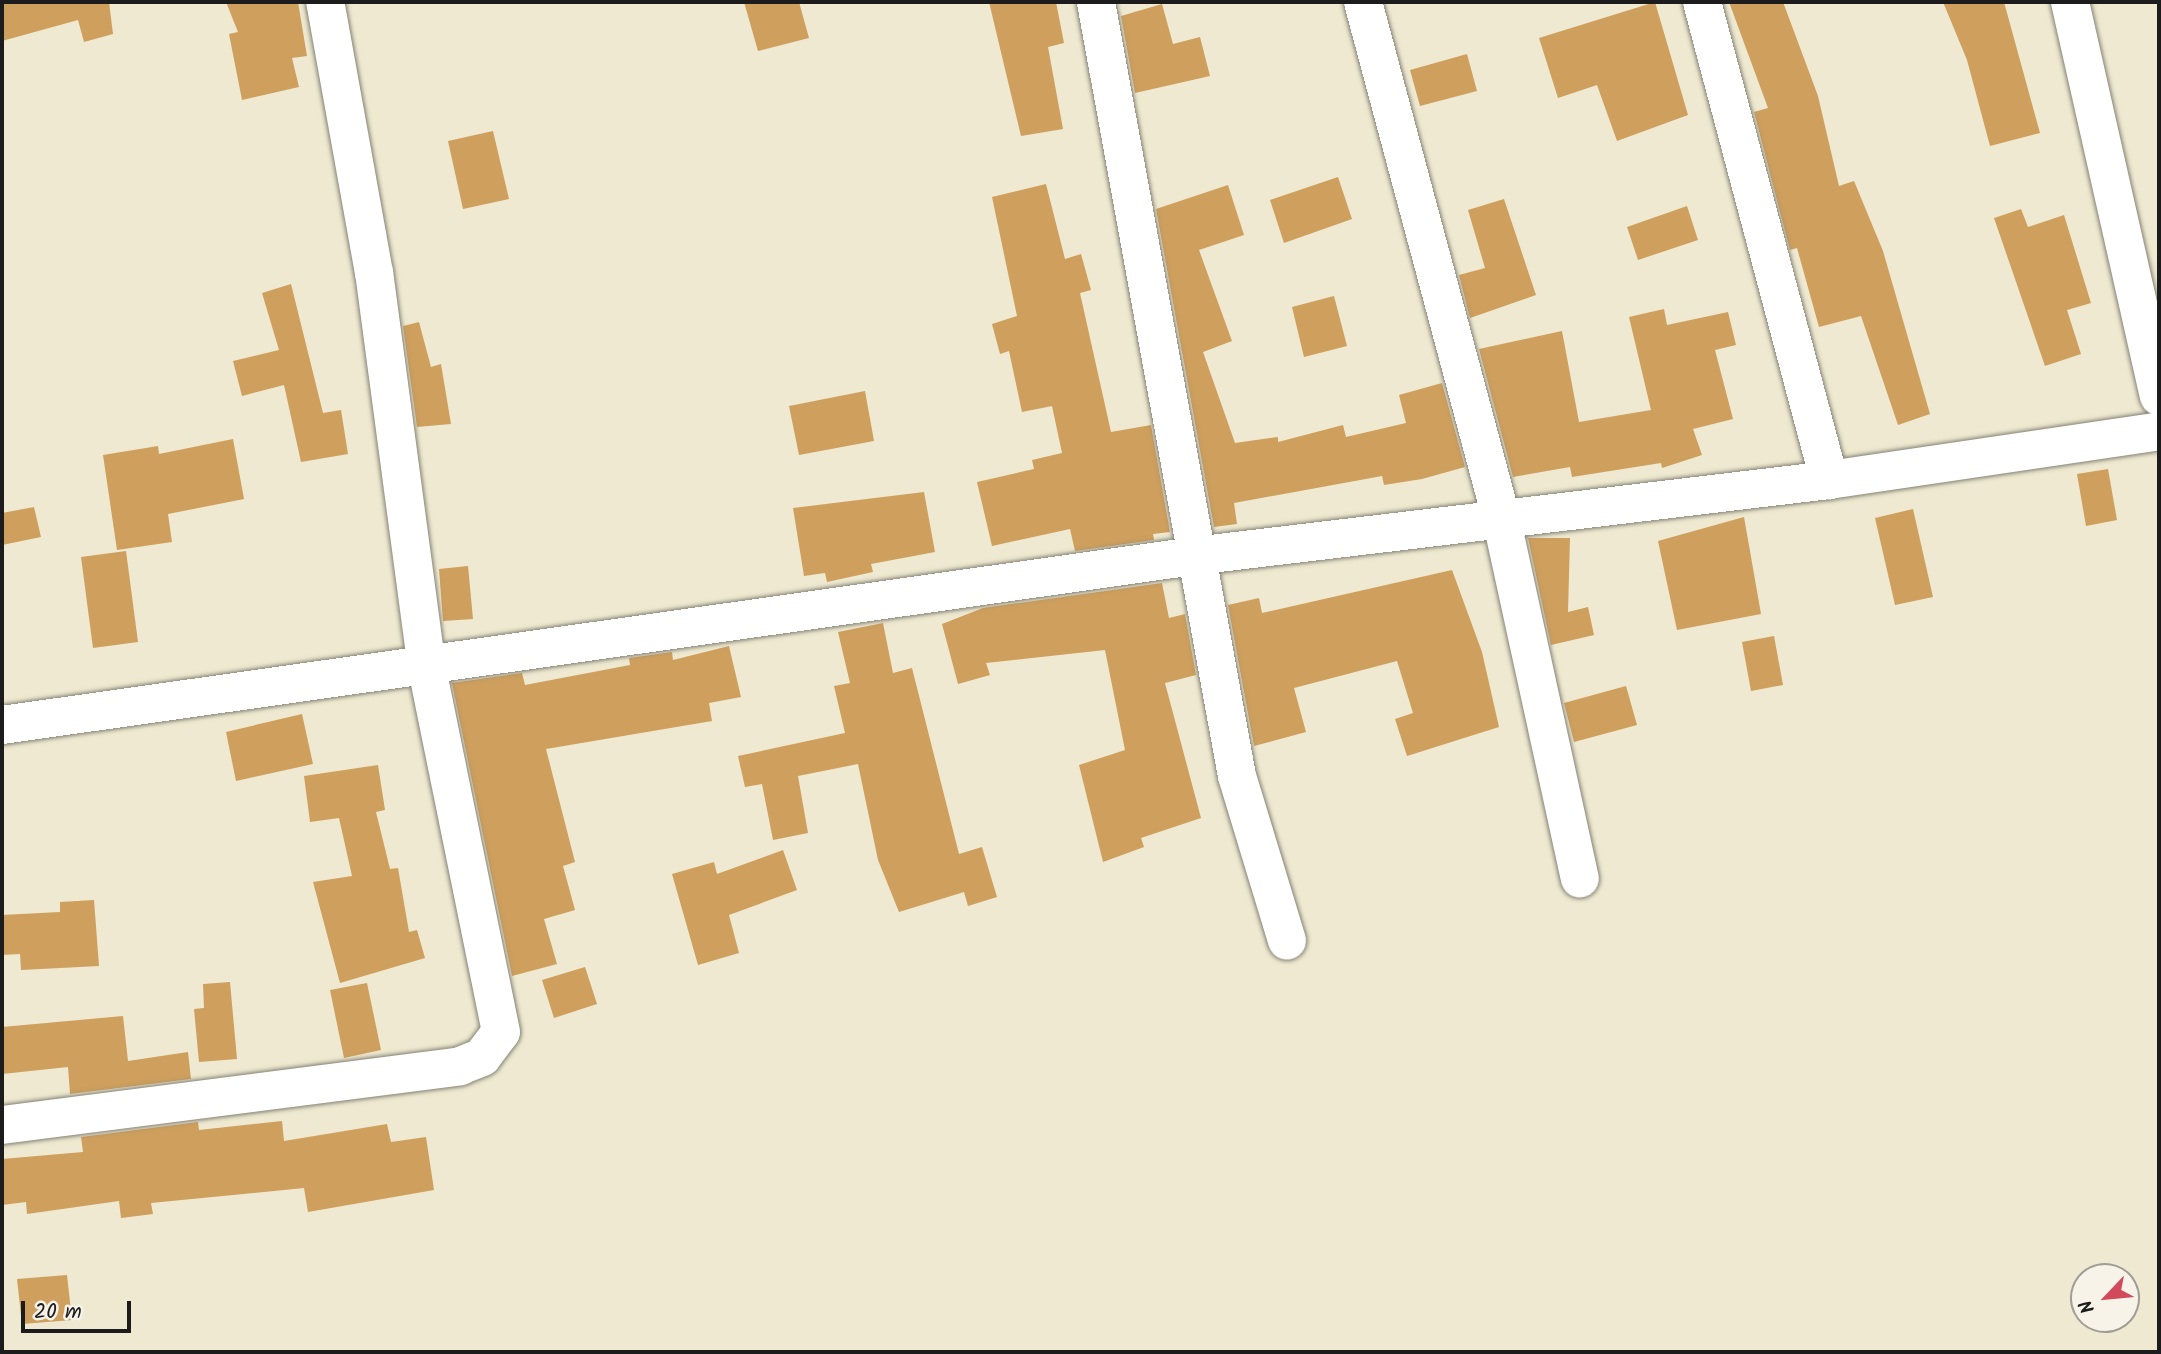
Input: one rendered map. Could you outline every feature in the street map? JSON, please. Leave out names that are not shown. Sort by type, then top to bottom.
[{"type":"street","points":[[2,1125],[460,1066],[493,1046],[501,1032],[427,669],[374,273],[325,2]]},
{"type":"street","points":[[1096,2],[1194,556],[1237,776],[1287,941]]},
{"type":"street","points":[[1363,2],[1501,517],[1580,878]]},
{"type":"street","points":[[1702,2],[1829,480]]},
{"type":"street","points":[[2070,2],[2159,396]]},
{"type":"street","points":[[2,725],[427,669],[1194,556],[1501,517],[1829,480],[2159,431]]},
{"type":"building","points":[[2,2],[109,2],[113,34],[84,42],[78,20],[2,41]]},
{"type":"building","points":[[226,2],[298,2],[307,56],[292,58],[299,87],[242,100],[229,34],[238,32]]},
{"type":"building","points":[[744,2],[799,2],[809,38],[758,51]]},
{"type":"building","points":[[989,2],[1056,2],[1064,43],[1048,47],[1063,129],[1021,136]]},
{"type":"building","points":[[1655,2],[1688,115],[1617,141],[1597,85],[1558,98],[1539,38]]},
{"type":"building","points":[[1729,2],[1783,2],[1818,96],[1839,186],[1854,181],[1883,251],[1930,414],[1898,425],[1861,316],[1819,327],[1797,248],[1790,250],[1754,112],[1768,108]]},
{"type":"building","points":[[1943,2],[2004,2],[2040,133],[1990,146],[1967,60]]},
{"type":"building","points":[[1162,4],[1173,44],[1200,37],[1210,76],[1135,93],[1121,16]]},
{"type":"building","points":[[1467,54],[1477,91],[1420,106],[1410,70]]},
{"type":"building","points":[[493,131],[509,199],[463,209],[448,141]]},
{"type":"building","points":[[1338,177],[1352,219],[1284,243],[1270,200]]},
{"type":"building","points":[[1046,184],[1065,259],[1081,254],[1091,290],[1080,293],[1111,432],[1151,425],[1170,532],[1153,534],[1154,540],[1075,551],[1070,529],[992,546],[977,482],[1034,469],[1032,460],[1062,453],[1052,406],[1022,412],[1009,351],[1000,354],[992,324],[1017,316],[992,197]]},
{"type":"building","points":[[1228,185],[1244,235],[1199,250],[1232,341],[1203,352],[1235,443],[1278,437],[1278,442],[1343,425],[1346,437],[1406,423],[1399,395],[1442,383],[1465,467],[1422,479],[1384,485],[1382,476],[1234,503],[1237,524],[1214,527],[1156,209]]},
{"type":"building","points":[[1504,199],[1536,295],[1470,318],[1459,275],[1485,268],[1468,210]]},
{"type":"building","points":[[1687,206],[1698,240],[1638,260],[1627,227]]},
{"type":"building","points":[[2021,209],[2028,227],[2064,215],[2091,303],[2067,310],[2081,354],[2045,366],[1994,218]]},
{"type":"building","points":[[291,284],[323,413],[341,410],[348,454],[301,462],[284,385],[242,396],[233,361],[279,350],[262,293]]},
{"type":"building","points":[[1334,296],[1347,346],[1304,357],[1292,307]]},
{"type":"building","points":[[1664,309],[1667,325],[1728,312],[1736,345],[1715,350],[1733,419],[1693,429],[1702,455],[1662,468],[1661,463],[1572,477],[1570,467],[1513,477],[1479,349],[1562,331],[1579,422],[1651,410],[1629,317]]},
{"type":"building","points":[[419,322],[431,367],[441,364],[451,424],[417,427],[403,326]]},
{"type":"building","points":[[865,391],[874,441],[799,455],[789,406]]},
{"type":"building","points":[[233,439],[244,499],[168,514],[172,542],[117,550],[103,455],[158,446],[159,454]]},
{"type":"building","points":[[2108,469],[2117,520],[2086,526],[2077,474]]},
{"type":"building","points":[[924,492],[935,552],[871,564],[873,572],[827,582],[825,573],[804,576],[793,508]]},
{"type":"building","points":[[34,507],[41,537],[2,545],[2,513]]},
{"type":"building","points":[[1913,509],[1933,597],[1895,605],[1875,518]]},
{"type":"building","points":[[1744,517],[1761,614],[1677,630],[1658,541]]},
{"type":"building","points":[[1528,538],[1570,538],[1568,612],[1588,607],[1594,635],[1551,645]]},
{"type":"building","points":[[126,551],[138,642],[93,648],[81,557]]},
{"type":"building","points":[[468,566],[473,619],[443,621],[439,569]]},
{"type":"building","points":[[1452,570],[1482,652],[1499,727],[1407,756],[1395,719],[1413,713],[1397,661],[1294,688],[1306,732],[1254,746],[1228,605],[1259,598],[1262,613]]},
{"type":"building","points":[[1162,583],[1169,618],[1185,614],[1196,675],[1165,683],[1201,818],[1141,838],[1144,847],[1103,862],[1079,765],[1125,750],[1105,650],[986,663],[990,675],[958,684],[942,624],[983,608]]},
{"type":"building","points":[[883,623],[893,673],[912,668],[959,854],[982,847],[997,897],[968,906],[964,892],[899,912],[878,860],[858,764],[798,776],[808,833],[773,840],[762,784],[745,787],[738,756],[845,733],[834,686],[850,683],[838,632]]},
{"type":"building","points":[[1774,636],[1783,685],[1751,691],[1742,642]]},
{"type":"building","points":[[729,646],[741,697],[709,703],[712,721],[546,749],[575,862],[563,866],[575,910],[544,919],[557,964],[512,976],[452,683],[522,673],[525,685],[630,665],[629,658],[672,652],[673,660]]},
{"type":"building","points":[[1626,686],[1637,725],[1574,742],[1564,703]]},
{"type":"building","points":[[302,714],[313,764],[236,781],[226,732]]},
{"type":"building","points":[[378,765],[385,810],[376,812],[390,869],[398,868],[409,932],[417,930],[425,958],[340,983],[313,882],[352,876],[339,818],[310,822],[304,776]]},
{"type":"building","points":[[783,850],[797,890],[729,915],[739,953],[698,965],[672,874],[714,862],[717,874]]},
{"type":"building","points":[[94,900],[99,966],[21,970],[20,954],[2,955],[2,915],[60,912],[60,902]]},
{"type":"building","points":[[585,967],[597,1004],[554,1018],[542,980]]},
{"type":"building","points":[[230,982],[237,1059],[199,1062],[194,1009],[204,1008],[203,984]]},
{"type":"building","points":[[367,983],[381,1050],[344,1058],[330,990]]},
{"type":"building","points":[[123,1016],[128,1061],[188,1052],[191,1079],[70,1094],[68,1067],[2,1074],[2,1027]]},
{"type":"building","points":[[282,1121],[284,1141],[387,1124],[391,1142],[426,1137],[434,1190],[308,1212],[304,1188],[151,1203],[153,1214],[121,1218],[119,1201],[27,1214],[26,1202],[2,1205],[2,1159],[83,1152],[81,1137],[198,1122],[199,1130]]},
{"type":"building","points":[[67,1275],[72,1320],[22,1324],[17,1279]]}]
